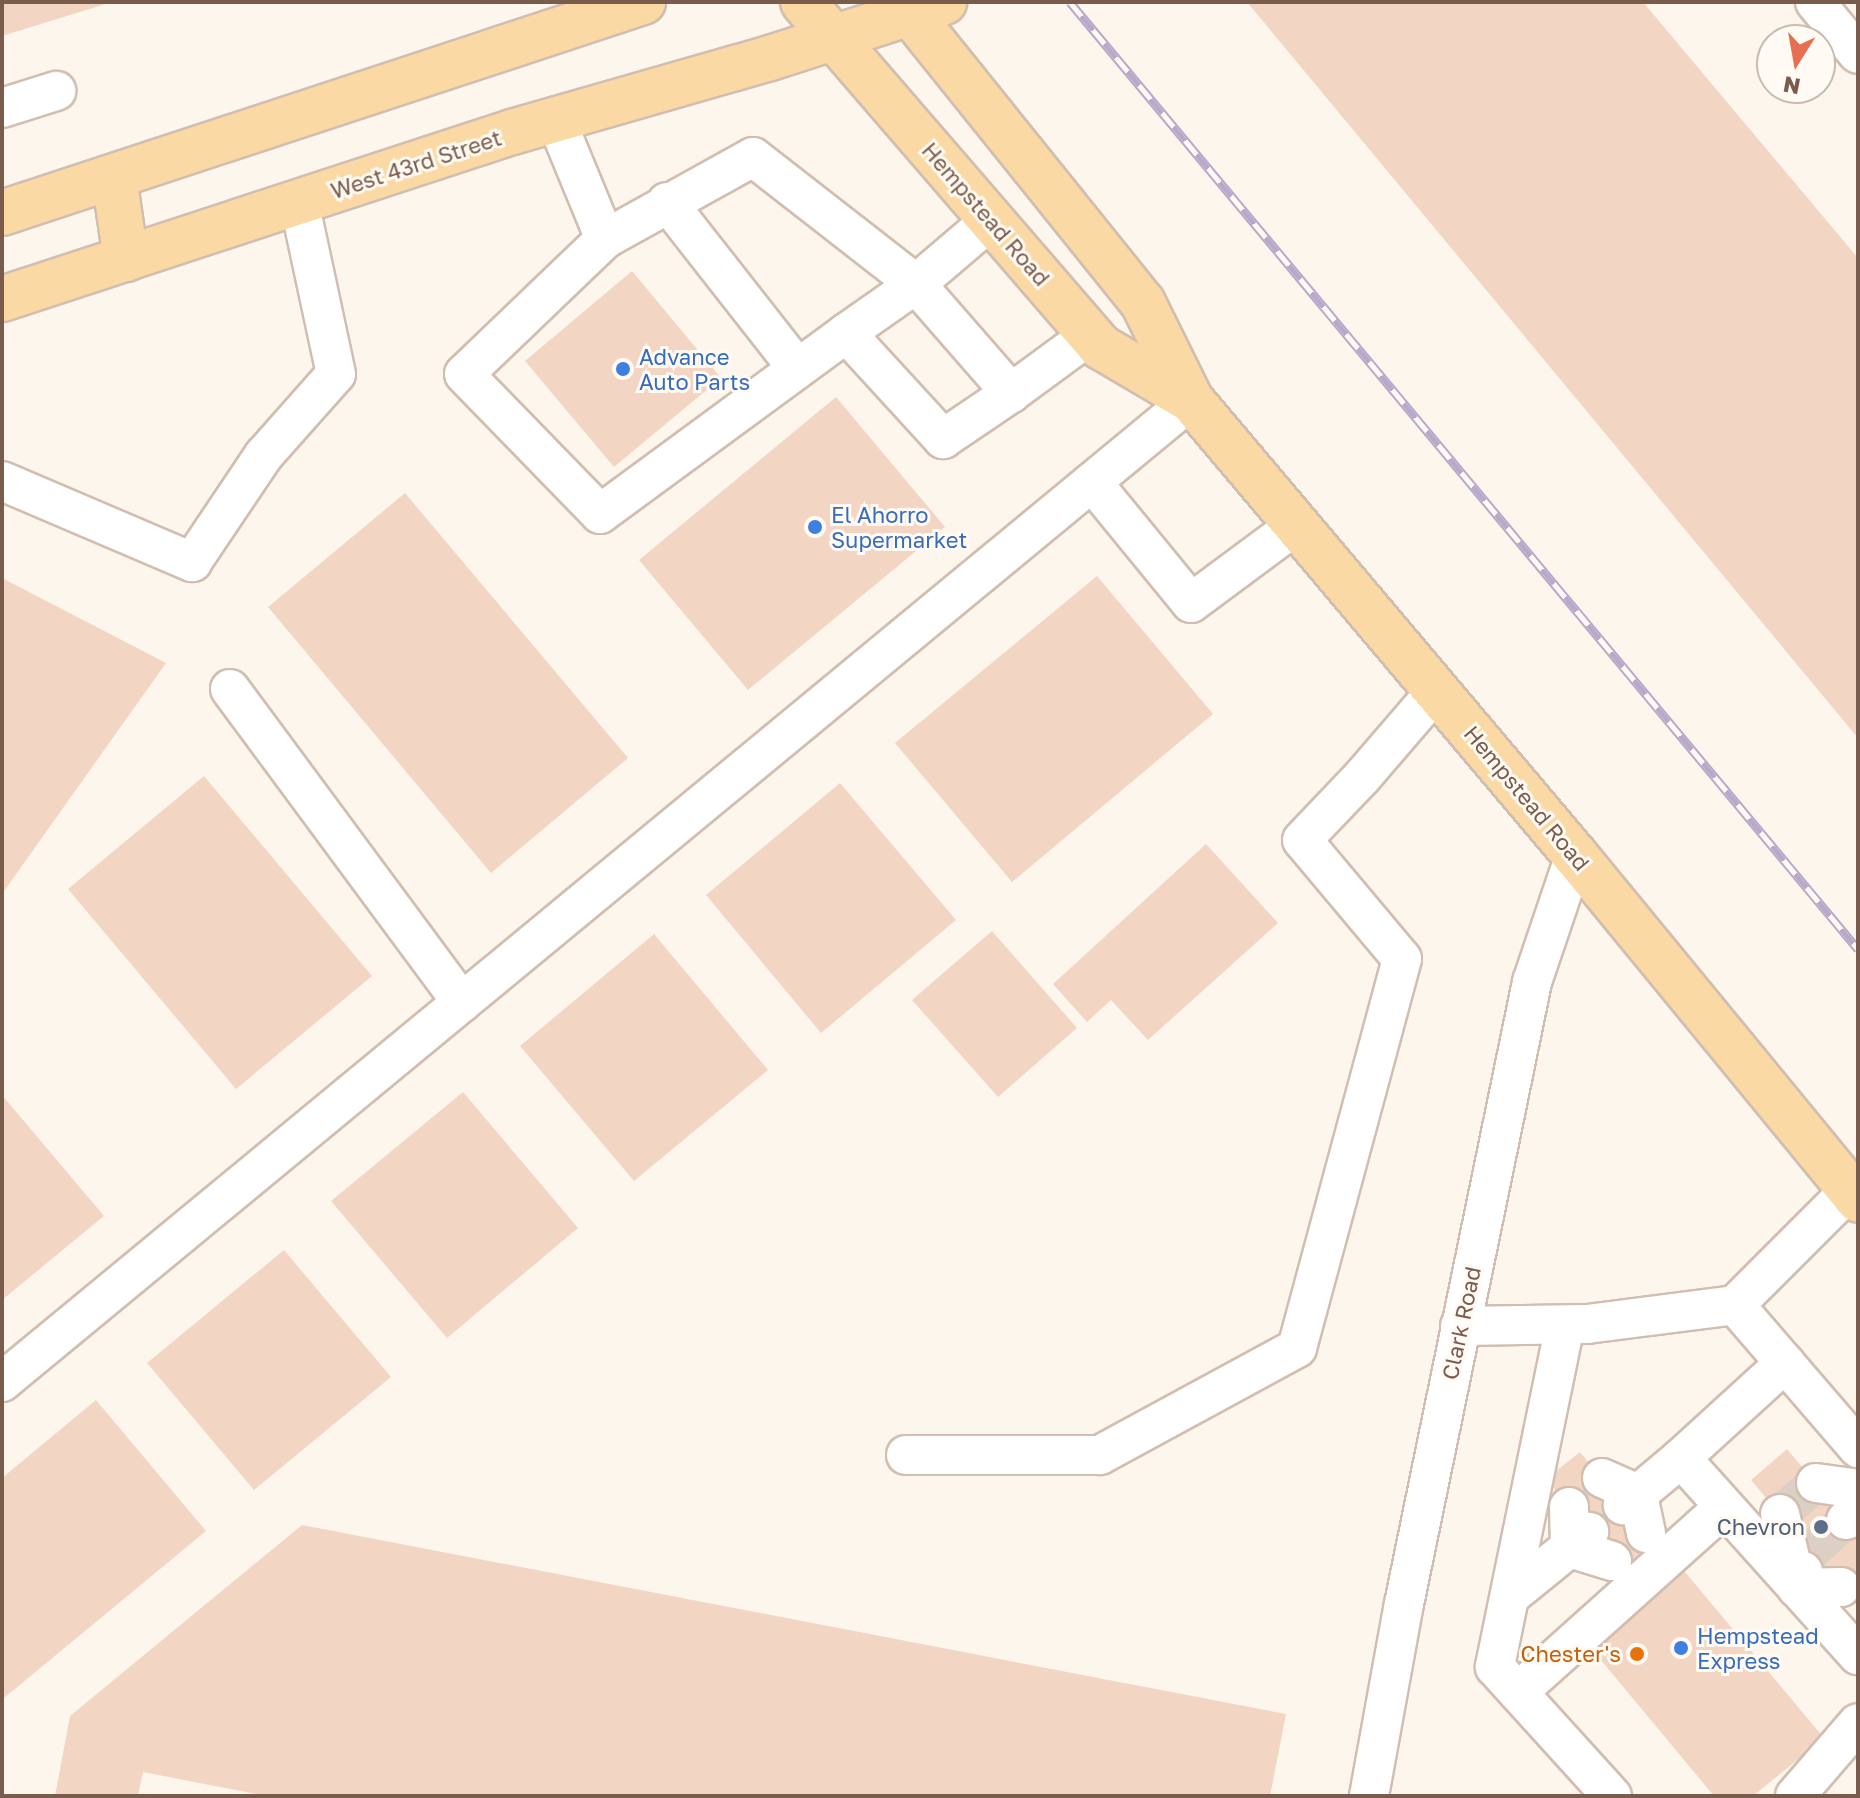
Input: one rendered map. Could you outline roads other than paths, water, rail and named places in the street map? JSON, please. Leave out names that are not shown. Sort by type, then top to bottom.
[{"type":"main road","points":[[2,213],[594,10],[643,2]]},
{"type":"main road","name":"Hempstead Road","points":[[803,2],[1101,347],[1191,400]]},
{"type":"main road","name":"Hempstead Road","points":[[918,6],[1143,303],[1191,400],[1575,855],[1854,1195]]},
{"type":"main road","name":"West 43rd Street","points":[[2,299],[556,120],[833,37],[918,6]]},
{"type":"main road","points":[[114,177],[126,259]]},
{"type":"street","points":[[1815,2],[1858,54]]},
{"type":"street","points":[[2,108],[56,91]]},
{"type":"street","points":[[556,120],[605,239]]},
{"type":"street","points":[[991,220],[916,284],[600,514],[464,374],[605,239],[753,157],[916,284],[1011,393]]},
{"type":"street","points":[[2,481],[192,562],[264,455],[336,374],[299,202]]},
{"type":"street","points":[[667,202],[797,368]]},
{"type":"street","points":[[846,333],[943,439],[1090,335]]},
{"type":"street","points":[[2,1382],[1191,400]]},
{"type":"street","points":[[1092,482],[1191,603],[1296,525]]},
{"type":"street","points":[[230,689],[462,1002]]},
{"type":"street","points":[[906,1455],[1100,1455],[1297,1348],[1402,959],[1302,840],[1363,776],[1436,691]]},
{"type":"street","name":"Clark Road","points":[[1369,1796],[1460,1326],[1532,982],[1575,855]]},
{"type":"street","points":[[1460,1326],[1565,1325],[1735,1305],[1854,1195]]},
{"type":"street","points":[[1735,1305],[1858,1448]]},
{"type":"street","points":[[1565,1325],[1495,1667],[1612,1796]]},
{"type":"street","points":[[1627,1503],[1785,1363]]},
{"type":"street","points":[[1681,1458],[1858,1655]]},
{"type":"street","points":[[1816,1483],[1854,1508]]},
{"type":"street","points":[[1518,1692],[1724,1507]]},
{"type":"street","points":[[1780,1514],[1797,1588]]},
{"type":"street","points":[[1510,1596],[1585,1537]]},
{"type":"street","points":[[1797,1588],[1811,1551]]},
{"type":"street","points":[[1797,1588],[1849,1602]]},
{"type":"street","points":[[1795,1796],[1858,1723]]},
{"type":"tunnel","points":[[1780,1514],[1816,1483]]},
{"type":"tunnel","points":[[1811,1551],[1846,1520]]},
{"type":"railway","points":[[1070,2],[1858,949]]},
{"type":"place","name":"Advance Auto Parts","points":[[623,369]]},
{"type":"place","name":"El Ahorro Supermarket","points":[[815,527]]},
{"type":"place","name":"Chevron","points":[[1821,1527]]},
{"type":"place","name":"Hempstead Express","points":[[1681,1648]]},
{"type":"place","name":"Chester's","points":[[1637,1654]]}]
